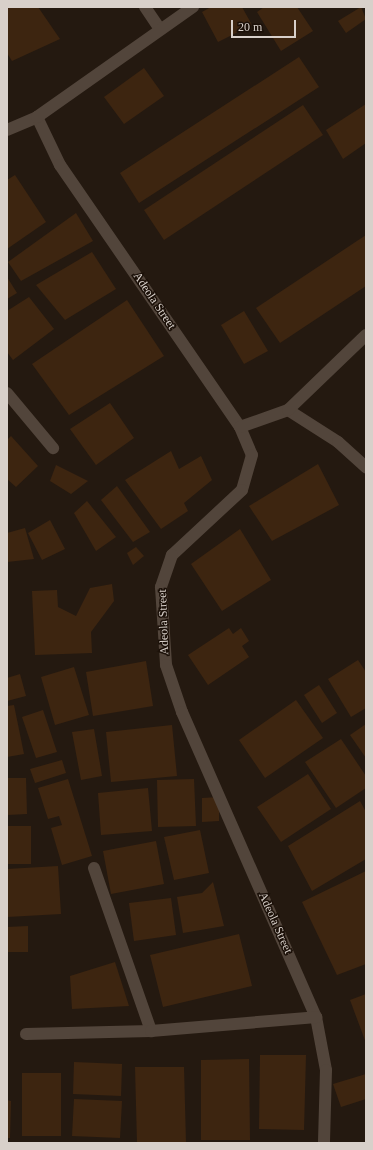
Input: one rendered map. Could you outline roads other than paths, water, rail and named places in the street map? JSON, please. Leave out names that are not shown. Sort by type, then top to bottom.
[{"type":"street","points":[[145,7],[160,29]]},
{"type":"street","points":[[7,130],[38,118],[160,29],[193,7]]},
{"type":"street","name":"Adeola Street","points":[[38,118],[60,165],[240,426],[252,454],[242,490],[172,555],[161,587],[166,664],[182,712],[316,1017],[326,1070],[324,1143]]},
{"type":"street","points":[[240,426],[288,410],[366,334]]},
{"type":"street","points":[[7,393],[53,448]]},
{"type":"street","points":[[288,410],[338,442],[366,467]]},
{"type":"street","points":[[94,868],[151,1031]]},
{"type":"street","points":[[26,1034],[151,1031],[316,1017]]}]
